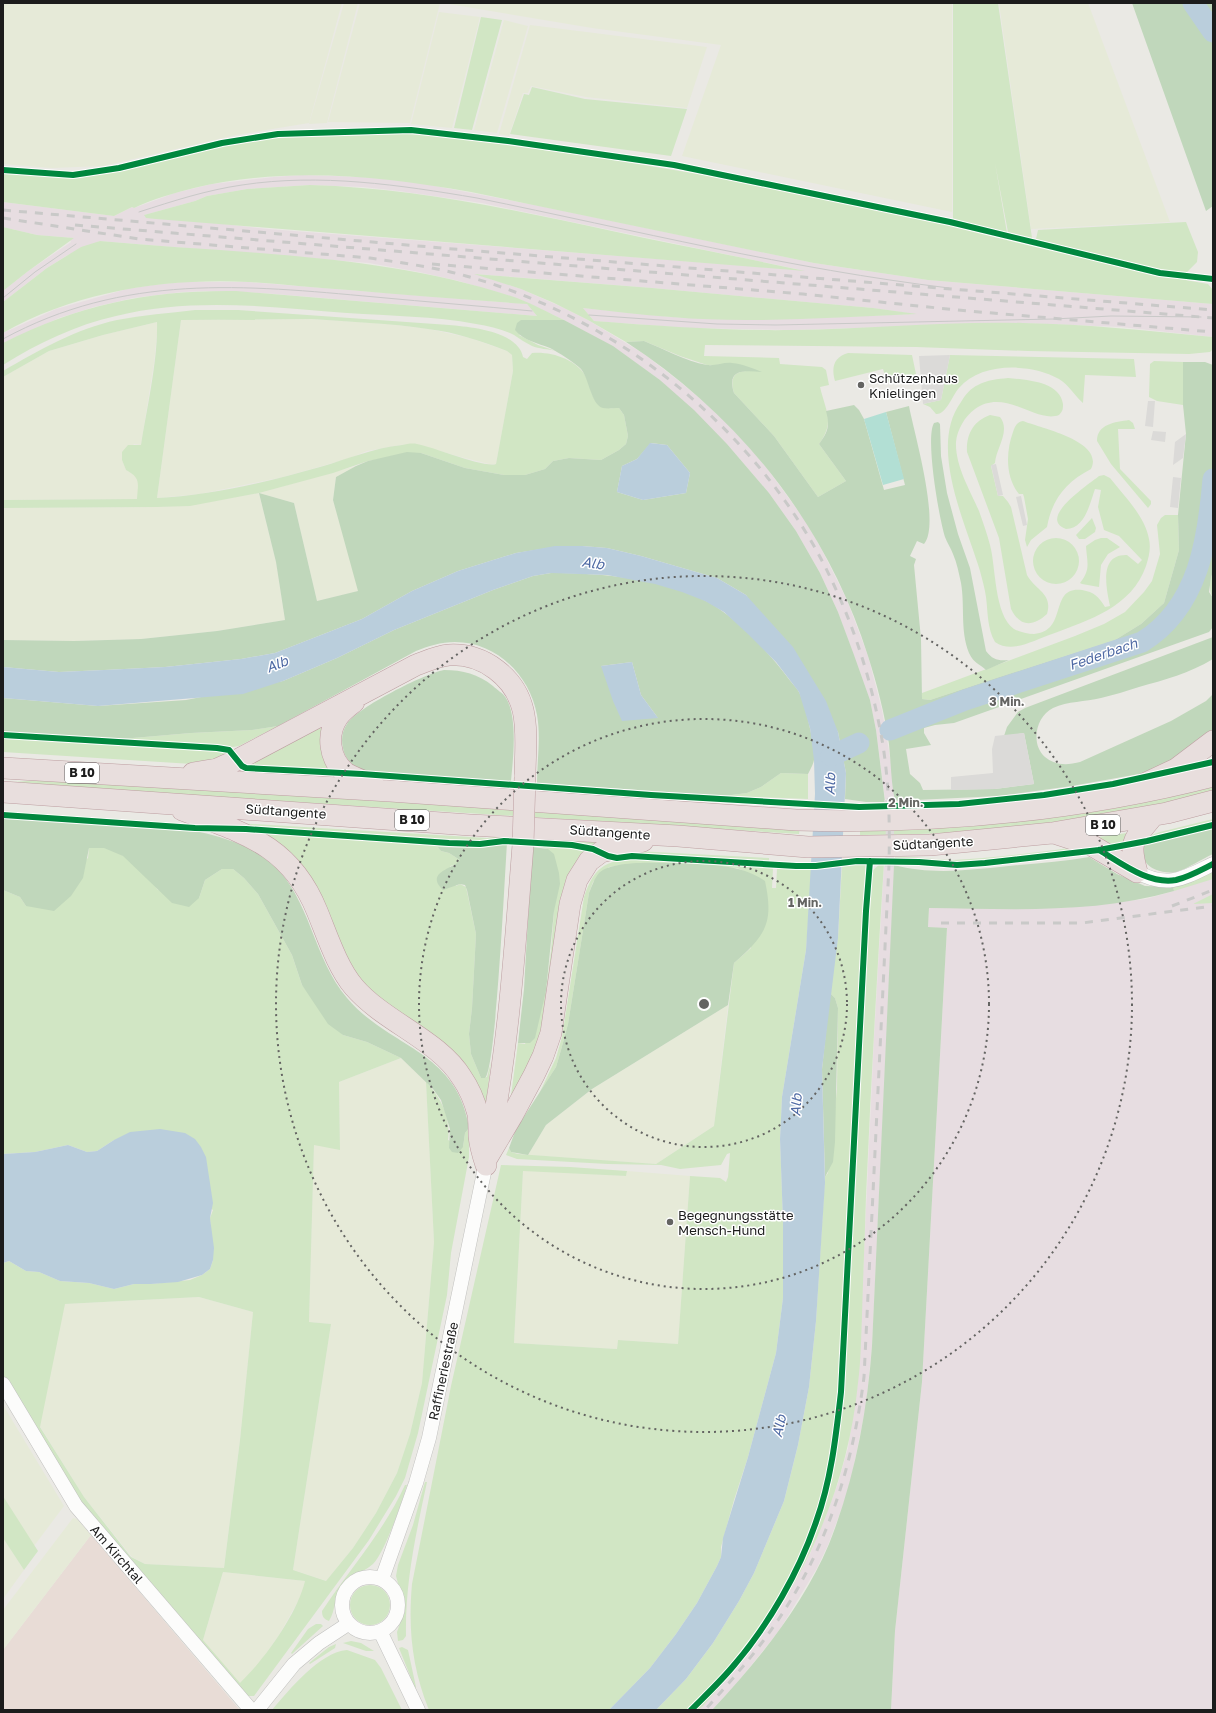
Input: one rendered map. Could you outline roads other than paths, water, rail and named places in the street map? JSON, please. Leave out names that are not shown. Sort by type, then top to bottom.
[{"type":"highway","points":[[161,779],[216,769],[237,760],[416,665],[440,656],[462,656],[479,660],[496,668],[513,687],[524,711],[525,778],[523,845],[506,1033],[498,1099],[486,1162]]},
{"type":"highway","points":[[377,686],[353,702],[338,717],[333,727],[330,745],[337,764],[346,773],[390,791]]},
{"type":"highway","points":[[1100,801],[1149,782],[1176,769],[1213,741]]},
{"type":"highway","name":"Südtangente","points":[[3,768],[161,779],[390,791],[796,820],[858,822],[929,820],[1015,813],[1100,801],[1143,793],[1213,776]]},
{"type":"highway","name":"Südtangente","points":[[3,792],[462,824],[664,835],[795,846],[857,847],[958,843],[1052,833],[1153,816],[1213,801]]},
{"type":"highway","points":[[160,802],[238,831],[260,842],[277,853],[291,867],[300,877],[315,905],[344,971],[353,986],[371,1004],[393,1022],[422,1040],[443,1056],[462,1078],[478,1114],[479,1137],[486,1162]]},
{"type":"highway","points":[[1137,872],[1133,857],[1132,844],[1137,835],[1153,816]]},
{"type":"highway","points":[[1052,833],[1091,845],[1137,872]]},
{"type":"highway","points":[[486,1162],[544,1056],[551,1033],[570,904],[577,880],[589,861],[601,852],[664,835]]},
{"type":"street","points":[[1137,872],[1145,876],[1169,881],[1184,878],[1213,864]]},
{"type":"street","name":"Raffineriestraße","points":[[382,1579],[416,1483],[429,1438],[486,1162]]},
{"type":"street","name":"Am Kirchtal","points":[[3,1384],[76,1506],[251,1710]]},
{"type":"street","points":[[363,1577],[382,1579],[390,1584],[398,1601],[398,1610],[394,1619],[388,1626],[380,1631],[369,1633],[357,1630],[348,1624],[343,1615],[341,1606],[342,1596],[354,1581],[363,1577]]},
{"type":"street","points":[[257,1710],[294,1664],[319,1643],[348,1624]]},
{"type":"street","points":[[380,1631],[418,1710]]},
{"type":"water","points":[[650,443],[667,445],[690,473],[686,493],[643,500],[617,492],[622,466],[637,459]]},
{"type":"water","name":"Alb","points":[[555,546],[607,548],[641,556],[717,578],[746,595],[793,647],[826,701],[838,732],[846,773],[838,938],[822,1069],[825,1183],[816,1321],[809,1387],[798,1445],[784,1501],[754,1573],[739,1601],[713,1643],[686,1679],[656,1710],[609,1710],[650,1668],[676,1634],[697,1603],[717,1566],[721,1557],[723,1538],[748,1457],[776,1353],[783,1298],[783,1222],[780,1139],[782,1097],[806,950],[815,794],[814,760],[810,728],[799,692],[776,662],[749,635],[724,612],[705,601],[655,584],[607,575],[551,573],[533,576],[493,590],[394,630],[337,658],[283,681],[243,694],[98,706],[3,698],[3,667],[59,672],[165,667],[241,659],[275,653],[362,619],[412,591],[458,571],[516,553]]},
{"type":"water","points":[[632,662],[641,695],[658,718],[622,721],[613,701],[601,666]]},
{"type":"water","points":[[160,1129],[185,1133],[195,1139],[206,1157],[213,1203],[210,1218],[214,1248],[213,1260],[210,1269],[202,1275],[178,1282],[134,1284],[114,1289],[89,1283],[60,1281],[39,1272],[26,1271],[9,1261],[3,1263],[3,1154],[35,1152],[68,1145],[87,1152],[97,1151],[130,1132]]},
{"type":"waterway","name":"Federbach","points":[[1193,3],[1213,32]]},
{"type":"waterway","name":"Federbach","points":[[890,730],[965,700],[1142,642],[1161,627],[1176,610],[1188,591],[1197,570],[1203,548],[1208,525],[1213,479]]},
{"type":"waterway","name":"Federbach","points":[[831,756],[859,743]]},
{"type":"tram line","points":[[139,212],[203,193],[242,185],[301,180],[360,182],[477,198],[771,260],[890,280],[949,288]]},
{"type":"tram line","points":[[3,298],[35,272],[76,244]]},
{"type":"tram line","points":[[3,339],[48,318],[94,303],[139,294],[185,289],[279,289],[532,311]]},
{"type":"tram line","points":[[589,315],[717,324],[776,325],[1054,319],[1111,316],[1201,317]]},
{"type":"railway","points":[[3,210],[453,249],[1213,310]]},
{"type":"railway","points":[[3,218],[139,239],[370,258],[442,270],[466,276],[520,294],[571,317],[620,345],[666,377],[709,414],[748,455],[783,499],[814,546],[836,588],[854,633],[874,701],[885,759],[889,812],[889,865],[864,1377],[853,1442],[845,1474],[835,1505],[810,1566],[794,1595],[760,1646],[705,1710]]},
{"type":"railway","points":[[75,225],[1213,318]]},
{"type":"railway","points":[[432,264],[803,294],[957,310],[1213,332]]},
{"type":"railway","points":[[1172,906],[1213,890]]},
{"type":"railway","points":[[941,923],[1082,923],[1213,906]]},
{"type":"place","name":"Schützenhaus Knielingen","points":[[861,385]]},
{"type":"place","name":"Begegnungsstätte Mensch-Hund","points":[[670,1222]]}]
